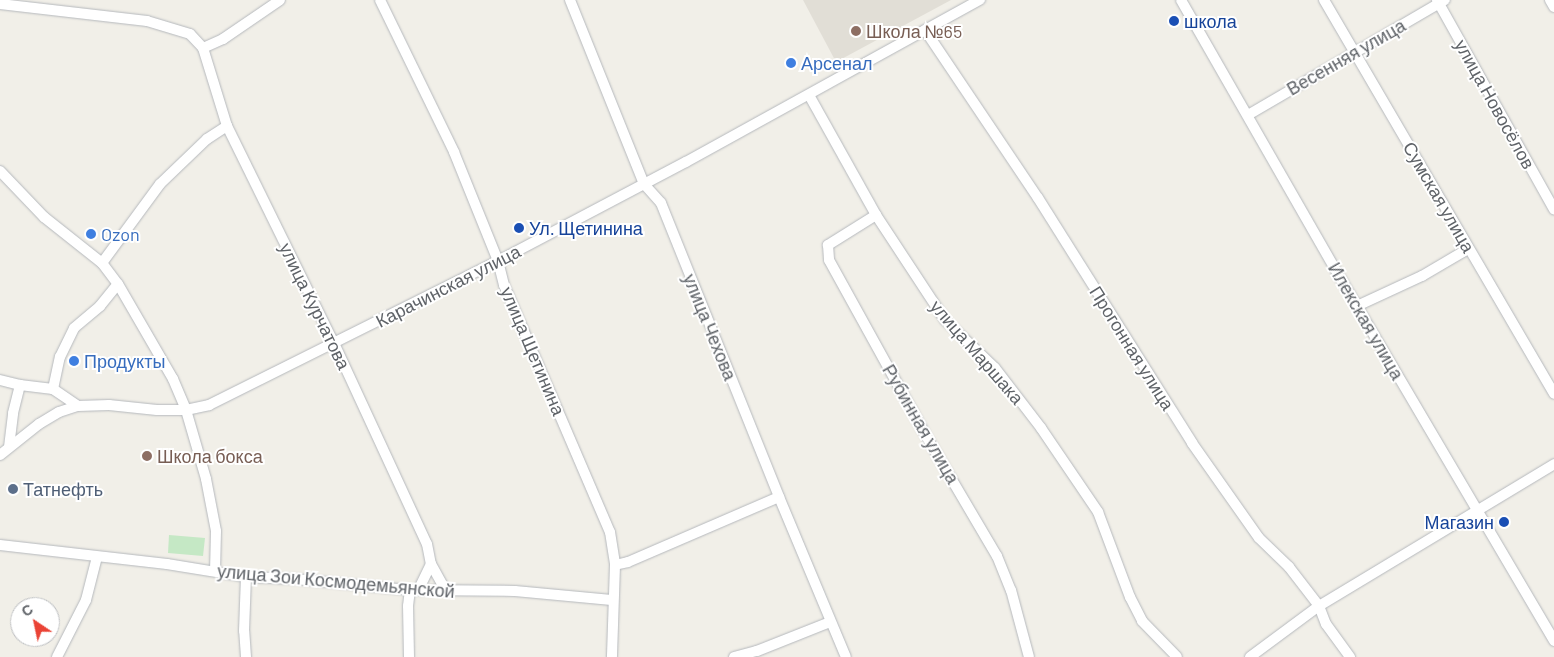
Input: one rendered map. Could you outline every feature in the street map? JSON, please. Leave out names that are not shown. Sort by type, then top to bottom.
[{"type":"street","points":[[0,4],[147,21],[190,34],[203,48],[223,39],[280,0]]},
{"type":"street","name":"улица Щетинина","points":[[380,0],[454,152],[498,261],[504,285],[610,532],[615,564],[612,600],[612,657]]},
{"type":"street","name":"улица Чехова","points":[[570,0],[644,184],[661,203],[779,497],[846,657]]},
{"type":"street","name":"Карачинская улица","points":[[0,455],[59,412],[78,406],[109,405],[158,410],[186,410],[209,405],[498,261],[809,95],[980,0]]},
{"type":"street","name":"Илекская улица","points":[[1181,0],[1357,306],[1554,641]]},
{"type":"street","name":"Сумская улица","points":[[1324,0],[1554,394]]},
{"type":"street","points":[[1550,0],[1554,6]]},
{"type":"street","name":"Весенняя улица","points":[[1248,115],[1440,1]]},
{"type":"street","name":"улица Новосёлов","points":[[1440,1],[1553,206]]},
{"type":"street","name":"Прогонная улица","points":[[925,30],[1038,198],[1192,443],[1259,538],[1289,567],[1320,606],[1326,624],[1350,657]]},
{"type":"street","name":"улица Курчатова","points":[[203,48],[227,126],[334,343],[427,544],[431,564],[446,591]]},
{"type":"street","name":"улица Маршака","points":[[809,95],[876,215],[945,320],[995,368],[1041,428],[1098,512],[1118,567],[1142,621],[1177,657]]},
{"type":"street","points":[[102,263],[160,184],[206,139],[227,126]]},
{"type":"street","points":[[0,171],[44,217],[102,263],[118,284],[173,379],[186,410],[206,479],[216,531],[215,572]]},
{"type":"street","name":"Рубинная улица","points":[[876,215],[828,245],[829,260],[925,434],[997,556],[1012,590],[1029,657]]},
{"type":"street","points":[[1357,306],[1422,276],[1468,249]]},
{"type":"street","points":[[53,389],[60,357],[74,328],[100,306],[118,284]]},
{"type":"street","points":[[0,380],[20,385],[53,389],[78,406]]},
{"type":"street","points":[[9,447],[12,413],[20,385]]},
{"type":"street","points":[[1250,657],[1320,606],[1554,464]]},
{"type":"street","points":[[615,564],[628,562],[779,497]]},
{"type":"street","name":"улица Зои Космодемьянской","points":[[0,544],[167,564],[246,577],[295,579],[414,590],[515,591],[612,600]]},
{"type":"street","points":[[57,657],[86,600],[97,557]]},
{"type":"street","points":[[409,657],[408,606],[414,590],[431,564]]},
{"type":"street","points":[[246,577],[244,631],[246,657]]},
{"type":"street","points":[[734,657],[757,651],[830,622]]},
{"type":"shaded area","name":"Школа №65","points":[[803,0],[951,0],[836,62]]},
{"type":"green space","points":[[169,535],[205,538],[203,556],[168,553]]},
{"type":"place","name":"школа","points":[[1174,21]]},
{"type":"place","name":"Школа №65","points":[[856,31]]},
{"type":"place","name":"Арсенал","points":[[791,63]]},
{"type":"place","name":"Ул. Щетинина","points":[[519,228]]},
{"type":"place","name":"Ozon","points":[[91,234]]},
{"type":"place","name":"Продукты","points":[[74,361]]},
{"type":"place","name":"Школа бокса","points":[[147,456]]},
{"type":"place","name":"Татнефть","points":[[13,489]]},
{"type":"place","name":"Магазин","points":[[1504,522]]}]
